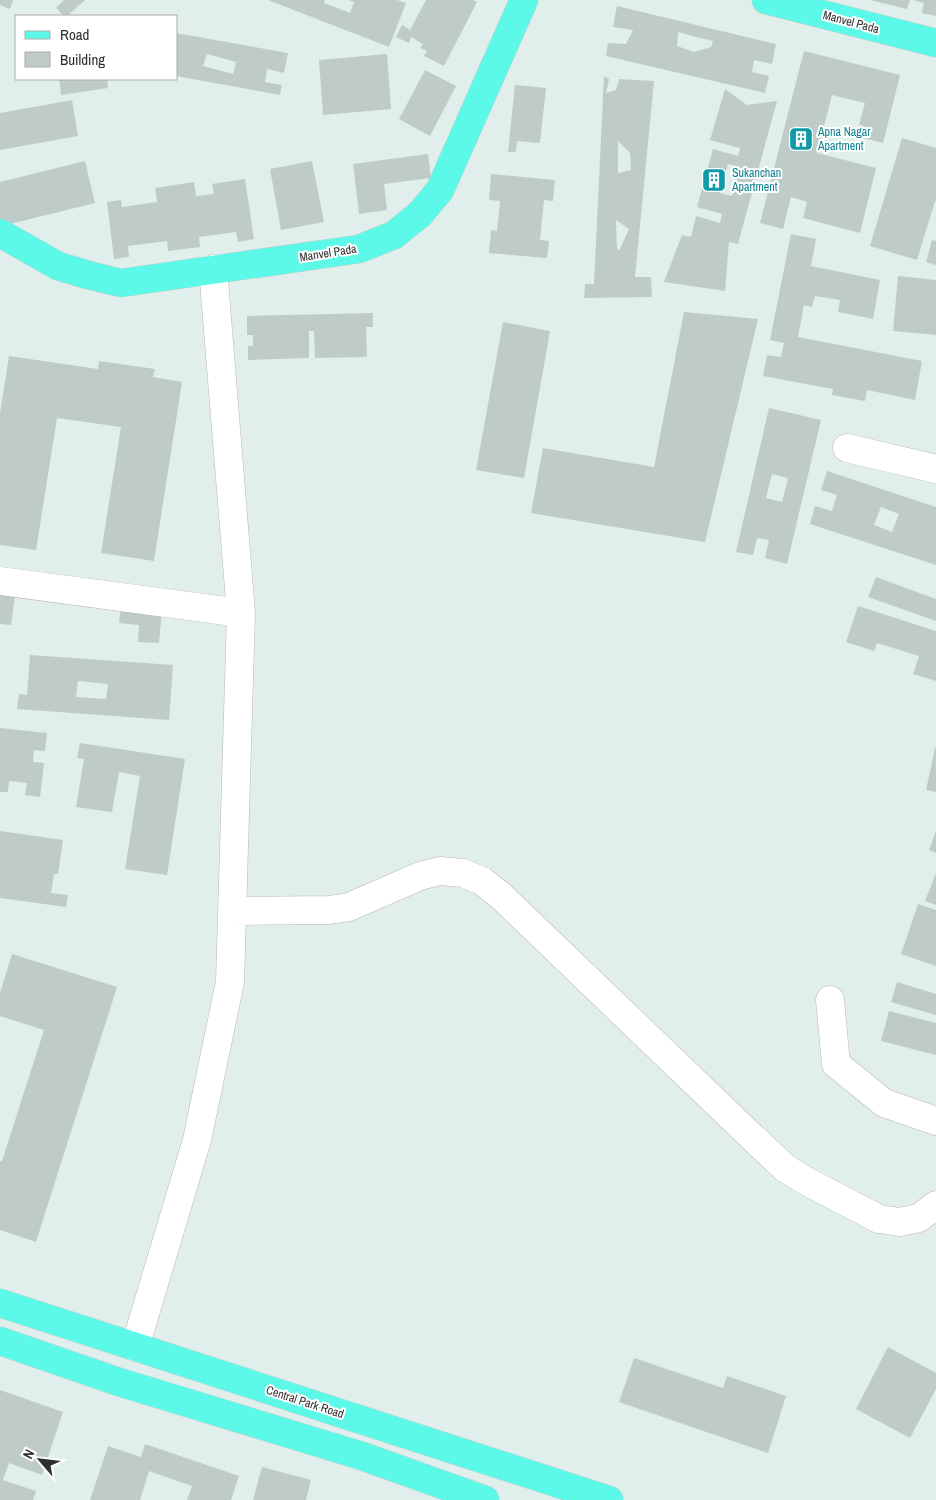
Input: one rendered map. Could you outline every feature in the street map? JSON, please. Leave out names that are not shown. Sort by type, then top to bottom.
[{"type":"main road","name":"Manvel Pada","points":[[0,233],[58,266],[121,283],[359,249],[394,235],[420,214],[440,190],[524,0]]},
{"type":"main road","name":"Manvel Pada","points":[[766,0],[936,43]]},
{"type":"main road","name":"Central Park Road","points":[[0,1303],[609,1500]]},
{"type":"main road","points":[[0,1341],[119,1382],[362,1456],[485,1500]]},
{"type":"main road","points":[[119,1382],[135,1347]]},
{"type":"street","points":[[135,1347],[197,1140],[230,982],[241,613],[214,269]]},
{"type":"street","points":[[847,448],[936,469]]},
{"type":"street","points":[[0,581],[241,613]]},
{"type":"street","points":[[232,911],[330,910],[349,907],[427,874],[440,871],[463,873],[482,881],[501,896],[750,1136],[786,1168],[806,1181],[879,1219],[900,1222],[919,1218],[936,1205]]},
{"type":"street","points":[[830,1000],[836,1064],[884,1102],[936,1121]]},
{"type":"building","points":[[0,0],[13,0],[10,9],[0,5]]},
{"type":"building","points":[[64,0],[85,0],[68,15],[63,15],[56,8]]},
{"type":"building","points":[[268,0],[325,0],[324,3],[350,13],[354,2],[349,0],[397,0],[406,3],[389,47]]},
{"type":"building","points":[[426,0],[473,0],[477,2],[444,66],[424,56],[427,51],[420,48],[423,44],[411,37],[409,43],[396,37],[402,25],[410,30]]},
{"type":"building","points":[[870,0],[910,0],[907,9]]},
{"type":"building","points":[[913,0],[936,0],[936,16],[922,13],[924,3]]},
{"type":"building","points":[[617,6],[776,44],[772,64],[754,60],[752,72],[769,76],[765,93],[606,56],[608,43],[626,44],[633,30],[613,27]],"holes":[[[678,32],[713,41],[711,47],[694,52],[677,46]]]},
{"type":"building","points":[[178,33],[288,53],[284,73],[267,69],[265,82],[282,85],[280,95],[178,76]],"holes":[[[207,54],[236,62],[233,74],[203,66]]]},
{"type":"building","name":"Apna Nagar Apartment","points":[[804,51],[900,75],[883,143],[856,136],[865,103],[832,95],[817,153],[876,168],[860,233],[803,218],[807,202],[791,197],[783,229],[760,223]]},
{"type":"building","points":[[387,54],[391,109],[323,115],[319,60]]},
{"type":"building","points":[[425,70],[456,86],[430,136],[399,119]]},
{"type":"building","points":[[604,76],[609,79],[606,93],[616,90],[619,79],[654,81],[635,277],[651,277],[652,297],[584,298],[585,284],[594,284]],"holes":[[[618,141],[630,153],[631,170],[618,173]],[[616,220],[629,229],[619,251],[617,248]]]},
{"type":"building","points":[[59,80],[107,80],[108,88],[61,95]]},
{"type":"building","points":[[515,85],[546,88],[540,143],[517,141],[516,152],[508,152]]},
{"type":"building","name":"Sukanchan Apartment","points":[[725,89],[747,105],[777,101],[738,244],[729,242],[725,291],[664,282],[682,235],[691,237],[696,216],[720,223],[722,214],[697,207],[713,149],[738,156],[740,148],[710,140]],"holes":[[[728,164],[740,167],[732,196],[720,193]]]},
{"type":"building","points":[[72,100],[78,136],[0,150],[0,113]]},
{"type":"building","points":[[902,138],[936,148],[936,201],[917,260],[870,246]]},
{"type":"building","points":[[428,154],[431,178],[384,184],[387,210],[359,214],[353,164]]},
{"type":"building","points":[[85,161],[95,203],[2,226],[0,216],[0,182]]},
{"type":"building","points":[[312,161],[324,222],[281,230],[270,169]]},
{"type":"building","points":[[491,174],[555,180],[553,201],[544,200],[540,240],[549,241],[547,258],[489,253],[491,230],[497,231],[500,201],[489,200]]},
{"type":"building","points":[[245,179],[254,239],[238,242],[236,232],[199,237],[200,247],[168,251],[167,241],[128,246],[129,257],[114,259],[107,202],[121,200],[122,207],[157,202],[155,188],[194,182],[196,196],[214,194],[212,184]]},
{"type":"building","points":[[791,234],[816,239],[811,266],[880,280],[873,319],[838,312],[840,300],[815,296],[812,307],[804,305],[798,337],[922,361],[915,400],[867,390],[865,401],[832,395],[833,389],[763,376],[767,355],[781,357],[784,343],[770,340]]},
{"type":"building","points":[[932,240],[936,241],[936,265],[926,262]]},
{"type":"building","points":[[898,276],[936,280],[936,335],[893,331]]},
{"type":"building","points":[[684,312],[758,319],[705,542],[531,513],[543,448],[654,467]]},
{"type":"building","points":[[373,313],[373,327],[366,327],[367,357],[315,358],[314,331],[309,331],[309,358],[248,360],[248,346],[253,346],[253,335],[247,335],[247,316]]},
{"type":"building","points":[[503,322],[550,331],[524,478],[476,470]]},
{"type":"building","points":[[9,356],[98,369],[99,361],[155,369],[153,377],[182,382],[154,561],[101,553],[121,427],[57,418],[36,550],[0,545],[0,413]]},
{"type":"building","points":[[769,408],[821,420],[787,564],[765,558],[769,540],[757,538],[753,555],[736,552]],"holes":[[[772,474],[788,478],[782,502],[766,498]]]},
{"type":"building","points":[[827,471],[936,507],[936,565],[810,524],[815,506],[832,511],[837,495],[821,490]],"holes":[[[881,507],[899,514],[892,532],[874,525]]]},
{"type":"building","points":[[876,577],[936,599],[936,621],[868,597]]},
{"type":"building","points":[[0,592],[15,594],[11,625],[0,624]]},
{"type":"building","points":[[858,606],[936,631],[936,681],[913,674],[919,656],[877,643],[874,651],[846,642]]},
{"type":"building","points":[[121,607],[162,610],[159,643],[138,642],[139,625],[119,623]]},
{"type":"building","points":[[30,655],[173,665],[169,720],[17,709],[19,694],[27,695]],"holes":[[[78,681],[108,684],[106,699],[76,697]]]},
{"type":"building","points":[[0,728],[47,733],[45,751],[34,750],[33,762],[44,763],[40,797],[25,795],[27,783],[9,781],[8,792],[0,792]]},
{"type":"building","points":[[80,743],[185,759],[167,875],[125,869],[140,776],[119,772],[112,812],[76,807],[84,759],[77,758]]},
{"type":"building","points":[[936,748],[936,792],[926,790]]},
{"type":"building","points":[[0,831],[63,840],[58,874],[54,874],[51,893],[68,895],[66,907],[0,898]]},
{"type":"building","points":[[936,831],[936,853],[929,850]]},
{"type":"building","points":[[936,873],[936,905],[925,901]]},
{"type":"building","points":[[918,904],[936,910],[936,966],[901,954]]},
{"type":"building","points":[[12,954],[117,987],[36,1242],[0,1230],[0,1161],[2,1161],[44,1030],[0,1016],[0,993]]},
{"type":"building","points":[[897,982],[936,994],[936,1015],[891,1002]]},
{"type":"building","points":[[889,1011],[936,1023],[936,1055],[881,1041]]},
{"type":"building","points":[[888,1347],[936,1373],[936,1389],[910,1438],[856,1409]]},
{"type":"building","points":[[634,1358],[723,1388],[727,1376],[786,1396],[768,1453],[619,1402]]},
{"type":"building","points":[[0,1390],[63,1412],[42,1475],[9,1463],[3,1480],[36,1491],[33,1500],[0,1500]]},
{"type":"building","points":[[145,1444],[239,1476],[231,1500],[187,1500],[192,1486],[149,1471],[140,1500],[90,1500],[108,1446],[141,1457]]},
{"type":"building","points":[[262,1467],[311,1480],[306,1500],[253,1500]]},
{"type":"place","name":"Apna Nagar Apartment","points":[[801,139]]},
{"type":"place","name":"Sukanchan Apartment","points":[[714,180]]}]
